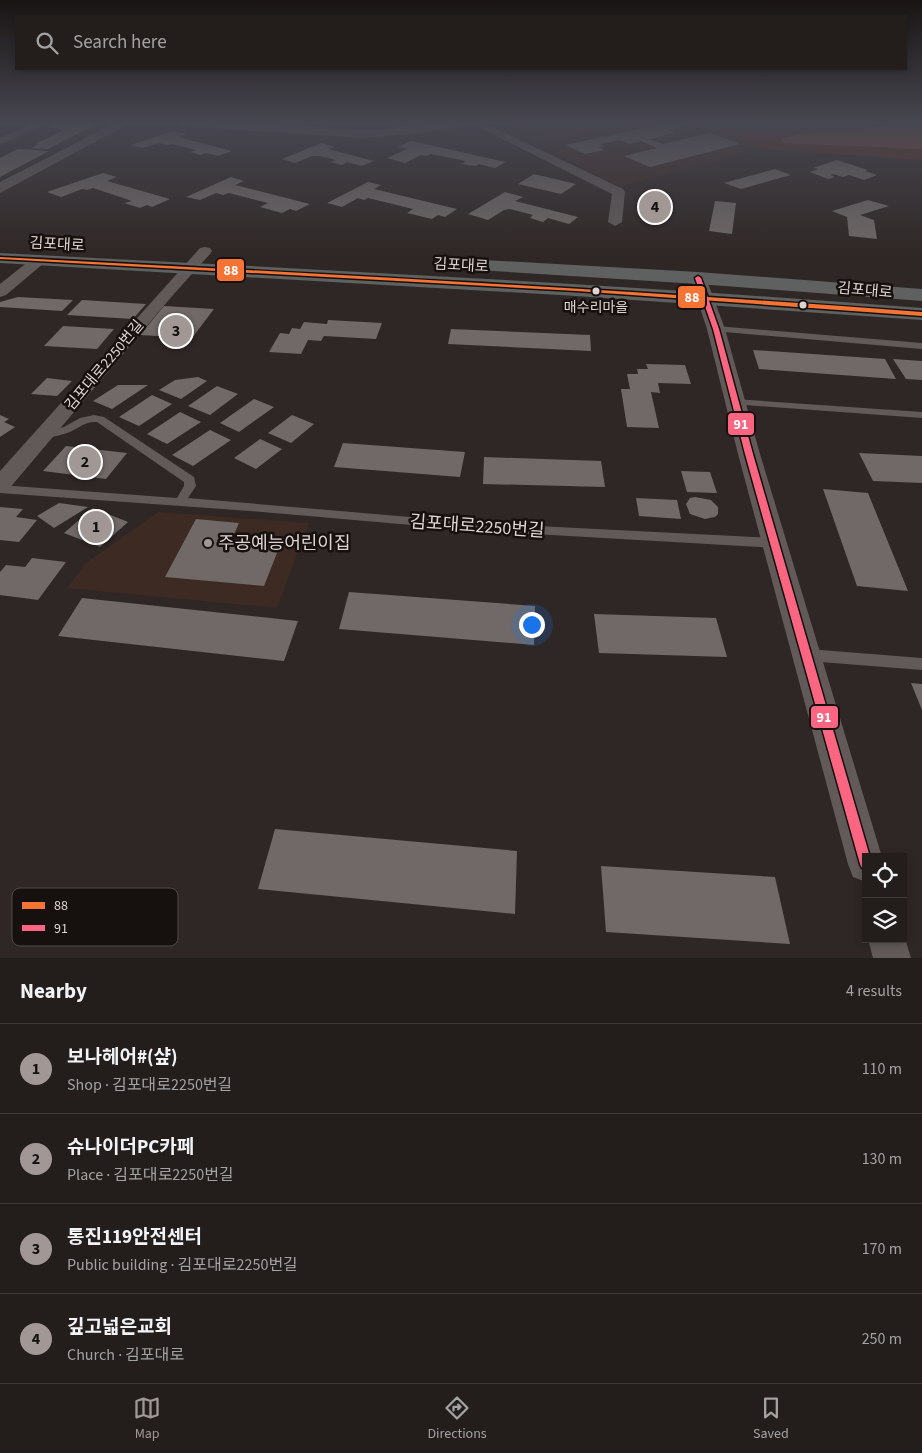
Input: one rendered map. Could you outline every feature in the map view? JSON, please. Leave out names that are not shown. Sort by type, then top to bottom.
[{"type":"main road","name":"김포대로","points":[[0,241],[79,245]]},
{"type":"main road","name":"김포대로","points":[[0,258],[39,260],[202,255],[702,288],[922,295]]},
{"type":"main road","name":"김포대로","points":[[465,265],[702,288],[922,314]]},
{"type":"street","points":[[0,188],[41,167]]},
{"type":"street","points":[[567,167],[619,192],[615,222]]},
{"type":"street","name":"김포대로2250번길","points":[[0,485],[167,292],[202,255]]},
{"type":"street","points":[[0,292],[39,260]]},
{"type":"street","points":[[702,288],[716,329],[863,853]]},
{"type":"street","points":[[888,943],[892,958]]},
{"type":"lane","points":[[716,329],[922,346]]},
{"type":"lane","points":[[735,402],[922,415]]},
{"type":"lane","name":"김포대로2250번길","points":[[45,434],[62,431],[80,420],[100,419],[190,480],[190,486],[180,502]]},
{"type":"lane","name":"김포대로2250번길","points":[[0,489],[480,527],[775,543]]},
{"type":"lane","points":[[808,655],[922,664]]},
{"type":"shaded area","points":[[581,167],[695,167],[620,186]]},
{"type":"shaded area","name":"주공예능어린이집","points":[[158,512],[309,523],[277,608],[67,588],[86,563]]},
{"type":"building","points":[[0,167],[19,167],[0,177]]},
{"type":"building","points":[[858,167],[877,175],[864,180],[849,175],[843,177],[833,174],[830,175],[835,177],[828,179],[810,172],[819,169],[813,168]]},
{"type":"building","points":[[775,169],[791,175],[741,189],[724,183]]},
{"type":"building","points":[[103,173],[117,177],[107,181],[170,199],[152,207],[147,205],[140,208],[124,203],[132,201],[93,188],[82,189],[61,197],[47,192]]},
{"type":"building","points":[[534,174],[576,184],[561,194],[518,184]]},
{"type":"building","points":[[231,177],[244,181],[235,185],[310,204],[296,211],[290,209],[282,213],[260,207],[268,203],[229,193],[223,195],[216,193],[200,200],[186,197]]},
{"type":"building","points":[[368,182],[381,185],[374,189],[457,209],[445,217],[438,215],[432,219],[407,213],[413,209],[368,198],[364,200],[358,198],[342,207],[327,203]]},
{"type":"building","points":[[505,192],[523,197],[515,201],[578,217],[569,224],[548,218],[543,222],[530,218],[533,215],[510,209],[504,210],[488,220],[468,214]]},
{"type":"building","points":[[868,200],[889,206],[860,215],[874,220],[877,239],[849,236],[847,217],[832,211]]},
{"type":"building","points":[[644,201],[662,202],[660,224],[646,223],[646,219],[641,219]]},
{"type":"building","points":[[715,201],[736,203],[732,234],[709,231]]},
{"type":"building","points":[[18,297],[73,300],[62,311],[0,307],[0,302]]},
{"type":"building","points":[[82,300],[146,304],[133,319],[67,315]]},
{"type":"building","points":[[164,306],[214,309],[192,338],[140,335]]},
{"type":"building","points":[[328,320],[382,323],[376,339],[324,336],[321,341],[308,340],[301,354],[269,352],[280,333],[289,334],[292,328],[300,329],[304,322],[327,324]]},
{"type":"building","points":[[63,326],[114,329],[97,349],[44,346]]},
{"type":"building","points":[[451,329],[590,335],[591,351],[448,344]]},
{"type":"building","points":[[753,350],[885,359],[896,379],[759,369]]},
{"type":"building","points":[[893,359],[922,361],[922,380],[906,379]]},
{"type":"building","points":[[646,364],[685,365],[691,384],[658,383],[660,393],[651,392],[659,428],[627,427],[621,389],[630,389],[627,374],[638,374],[637,369],[648,369]]},
{"type":"building","points":[[198,377],[207,381],[181,399],[159,390],[175,380]]},
{"type":"building","points":[[47,378],[72,381],[57,396],[31,394]]},
{"type":"building","points":[[118,385],[148,385],[112,409],[93,401]]},
{"type":"building","points":[[217,386],[238,394],[210,415],[188,406]]},
{"type":"building","points":[[152,395],[172,404],[139,426],[119,417]]},
{"type":"building","points":[[254,399],[274,407],[239,432],[220,423]]},
{"type":"building","points":[[180,412],[201,422],[167,444],[147,434]]},
{"type":"building","points":[[0,415],[9,419],[4,422],[15,427],[0,437]]},
{"type":"building","points":[[292,415],[314,424],[291,443],[268,433]]},
{"type":"building","points":[[210,430],[231,440],[193,466],[172,455]]},
{"type":"building","points":[[260,439],[282,449],[256,469],[234,458]]},
{"type":"building","points":[[343,443],[465,452],[460,477],[334,467]]},
{"type":"building","points":[[66,446],[127,453],[106,479],[43,471]]},
{"type":"building","points":[[859,453],[922,456],[922,483],[873,481]]},
{"type":"building","points":[[484,457],[601,461],[605,487],[483,484]]},
{"type":"building","points":[[681,471],[710,472],[717,493],[687,492]]},
{"type":"building","points":[[823,489],[868,493],[908,591],[857,586]]},
{"type":"building","points":[[636,498],[677,500],[681,519],[639,516]]},
{"type":"building","points":[[690,498],[711,500],[718,507],[718,514],[715,517],[705,519],[690,514],[686,504]]},
{"type":"building","points":[[59,503],[88,507],[54,528],[37,516]]},
{"type":"building","points":[[0,507],[23,509],[16,517],[37,520],[19,542],[0,540]]},
{"type":"building","points":[[93,508],[128,522],[100,547],[64,533]]},
{"type":"building","points":[[196,519],[239,523],[232,539],[281,543],[264,586],[165,577]]},
{"type":"building","points":[[32,558],[66,562],[38,600],[0,595],[0,572],[6,565],[25,567]]},
{"type":"building","points":[[349,592],[535,606],[534,645],[339,629]]},
{"type":"building","points":[[82,598],[298,621],[284,661],[58,636]]},
{"type":"building","points":[[594,614],[716,618],[727,657],[599,653]]},
{"type":"building","points":[[911,683],[922,684],[922,710]]},
{"type":"building","points":[[275,829],[517,851],[515,914],[258,889]]},
{"type":"building","points":[[601,866],[775,877],[790,944],[606,932]]},
{"type":"transit line","name":"88","points":[[0,258],[576,290],[922,314]]},
{"type":"transit line","name":"91","points":[[698,278],[716,329],[749,454],[863,853]]},
{"type":"place","name":"깊고넓은교회","points":[[655,207]]},
{"type":"place","name":"매수리마을","points":[[596,291]]},
{"type":"place","name":"통진119안전센터","points":[[176,331]]},
{"type":"place","name":"슈나이더PC카페","points":[[85,462]]},
{"type":"place","name":"보나헤어#(샾)","points":[[96,527]]},
{"type":"place","name":"주공예능어린이집","points":[[208,543]]}]
